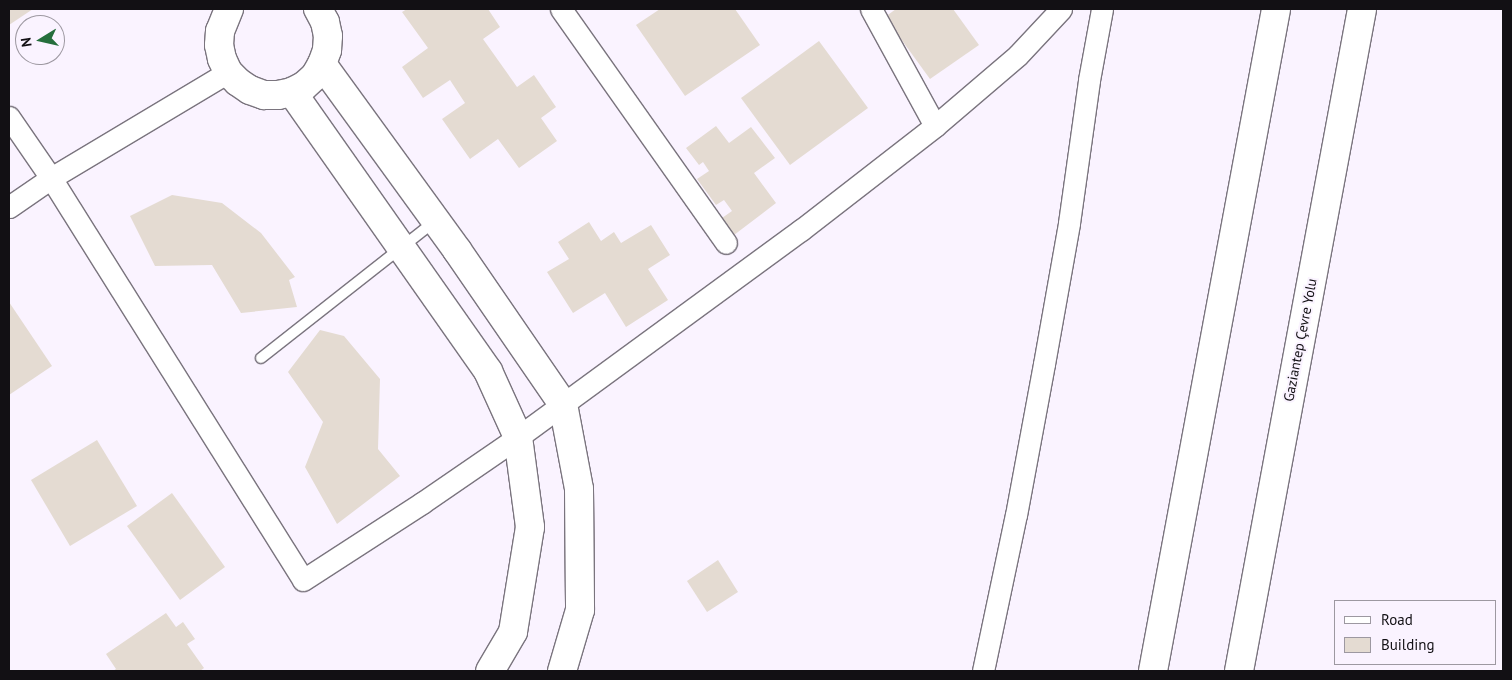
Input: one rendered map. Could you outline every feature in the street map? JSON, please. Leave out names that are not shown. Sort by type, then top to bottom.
[{"type":"main road","points":[[224,12],[219,45],[228,72],[238,82],[264,94],[278,95],[292,92],[304,86],[315,76],[322,64],[327,50],[328,36],[318,9]]},
{"type":"main road","points":[[1153,671],[1276,9]]},
{"type":"main road","name":"Gaziantep Çevre Yolu","points":[[1239,671],[1362,9]]},
{"type":"main road","points":[[322,64],[436,220],[562,404],[579,488],[580,610],[562,671]]},
{"type":"main road","points":[[292,92],[488,371],[518,436],[530,526],[514,632],[490,671]]},
{"type":"street","points":[[561,9],[726,243]]},
{"type":"street","points":[[871,9],[935,126]]},
{"type":"street","points":[[9,117],[51,178],[303,580],[422,503],[518,436],[801,230],[935,126],[1018,55],[1061,9]]},
{"type":"street","points":[[983,671],[1016,515],[1044,364],[1069,224],[1088,80],[1102,9]]},
{"type":"street","points":[[9,207],[51,178],[228,72]]},
{"type":"lane","points":[[262,358],[402,249],[436,220]]},
{"type":"building","points":[[9,9],[33,9],[24,15],[15,15],[15,21],[9,25]]},
{"type":"building","points":[[407,9],[488,9],[500,27],[483,39],[517,87],[534,75],[556,107],[541,118],[557,141],[519,168],[498,139],[470,159],[442,119],[465,103],[450,80],[423,98],[402,67],[428,48],[402,12]]},
{"type":"building","points":[[660,9],[735,9],[760,45],[685,96],[636,25]]},
{"type":"building","points":[[896,9],[953,9],[979,45],[930,79],[885,17]]},
{"type":"building","points":[[819,41],[868,108],[790,165],[741,98]]},
{"type":"building","points":[[716,126],[729,143],[751,127],[775,158],[754,173],[776,203],[734,235],[722,218],[732,211],[724,200],[716,205],[697,179],[709,171],[703,162],[699,165],[686,148]]},
{"type":"building","points":[[172,195],[222,203],[261,233],[295,277],[289,280],[297,307],[241,313],[212,265],[155,266],[130,216]]},
{"type":"building","points":[[589,222],[601,241],[614,232],[621,243],[651,225],[670,255],[648,269],[668,300],[626,327],[605,293],[573,313],[547,272],[569,259],[558,242]]},
{"type":"building","points":[[9,302],[52,366],[9,395]]},
{"type":"building","points":[[320,330],[344,336],[380,379],[378,449],[400,476],[337,524],[305,467],[323,422],[288,372]]},
{"type":"building","points":[[97,440],[137,506],[70,546],[31,480]]},
{"type":"building","points":[[172,493],[225,567],[180,600],[127,526]]},
{"type":"building","points":[[718,560],[738,592],[707,612],[687,581]]},
{"type":"building","points":[[166,613],[176,627],[183,622],[195,639],[187,644],[204,668],[200,671],[113,671],[116,669],[106,654]]}]
